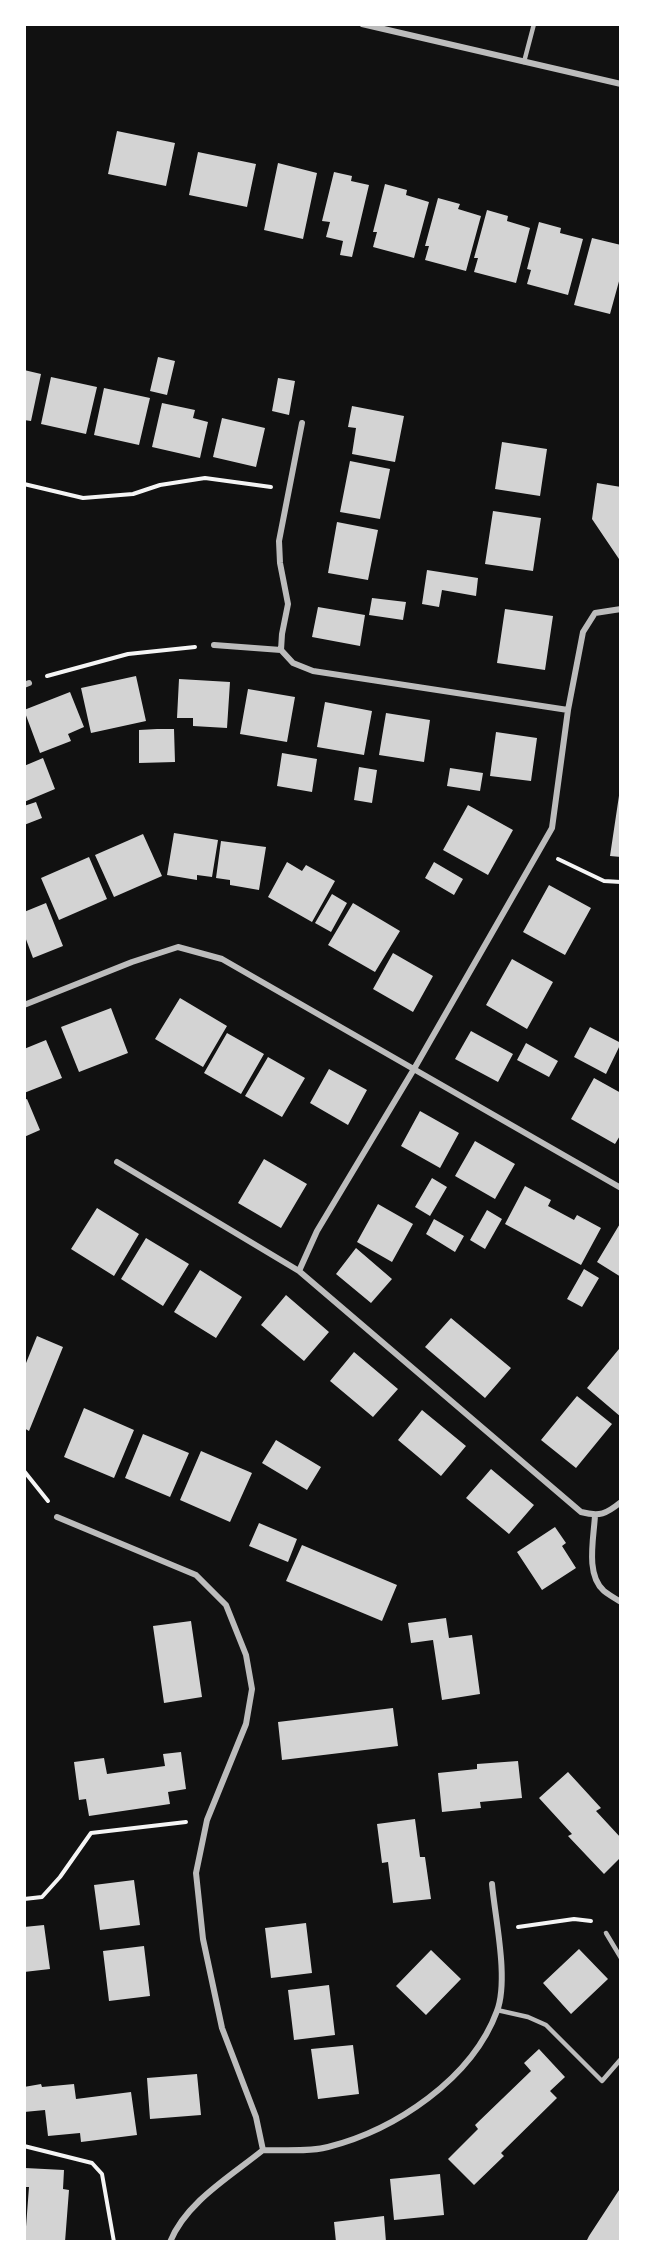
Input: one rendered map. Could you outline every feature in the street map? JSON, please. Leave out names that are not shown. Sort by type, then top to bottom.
[{"type":"street","points":[[362,24],[621,84]]},
{"type":"street","points":[[281,650],[288,604],[280,563],[279,541],[302,423]]},
{"type":"street","points":[[299,1271],[317,1231],[414,1069],[552,828],[568,710],[583,632],[595,612],[621,609]]},
{"type":"street","points":[[214,645],[281,650],[293,663],[313,671],[568,710]]},
{"type":"street","points":[[24,1005],[132,962],[178,947],[222,959],[621,1188]]},
{"type":"street","points":[[117,1162],[299,1271],[581,1512],[595,1515],[608,1512],[621,1502]]},
{"type":"street","points":[[595,1515],[592,1555],[596,1576],[602,1590],[621,1602]]},
{"type":"street","points":[[57,1517],[196,1575],[226,1605],[246,1655],[252,1689],[246,1724],[207,1820],[196,1873],[203,1939],[222,2028],[256,2117],[263,2151]]},
{"type":"street","points":[[170,2242],[174,2232],[198,2202],[263,2151],[326,2148],[383,2127],[432,2096],[473,2055],[497,2010],[502,1975],[492,1884]]},
{"type":"lane","points":[[524,62],[534,24]]},
{"type":"lane","points":[[606,1933],[621,1958]]},
{"type":"lane","points":[[497,2010],[546,2025],[602,2081],[621,2059]]},
{"type":"path","points":[[24,484],[83,498],[133,494],[160,485],[205,478],[258,483],[288,490]]},
{"type":"path","points":[[26,684],[57,673],[128,654],[214,645]]},
{"type":"path","points":[[540,850],[604,881],[621,882]]},
{"type":"path","points":[[24,1471],[41,1491],[57,1517]]},
{"type":"path","points":[[24,1899],[42,1897],[60,1878],[91,1833],[207,1820]]},
{"type":"path","points":[[497,1930],[574,1919],[589,1920],[601,1925],[606,1933]]},
{"type":"path","points":[[24,2146],[92,2163],[102,2174],[114,2242]]},
{"type":"building","points":[[117,131],[175,143],[166,186],[108,174]]},
{"type":"building","points":[[198,152],[256,164],[247,207],[189,195]]},
{"type":"building","points":[[278,163],[317,173],[303,239],[264,230]]},
{"type":"building","points":[[334,172],[352,176],[351,181],[369,185],[352,257],[340,255],[343,241],[326,237],[330,222],[322,221]]},
{"type":"building","points":[[385,184],[407,190],[406,195],[429,202],[414,258],[373,247],[377,232],[373,232]]},
{"type":"building","points":[[438,198],[460,204],[458,209],[481,216],[466,271],[425,260],[429,246],[425,246]]},
{"type":"building","points":[[487,210],[508,216],[507,221],[530,228],[516,283],[474,272],[478,258],[474,258]]},
{"type":"building","points":[[539,222],[561,228],[560,233],[583,239],[568,295],[527,284],[531,270],[527,269]]},
{"type":"building","points":[[592,238],[621,245],[621,274],[610,314],[574,305]]},
{"type":"building","points":[[158,357],[175,361],[167,395],[150,391]]},
{"type":"building","points":[[24,370],[41,374],[31,421],[24,420]]},
{"type":"building","points":[[51,377],[97,387],[86,434],[41,424]]},
{"type":"building","points":[[278,378],[295,381],[289,415],[272,411]]},
{"type":"building","points":[[104,388],[150,398],[139,445],[94,435]]},
{"type":"building","points":[[162,403],[195,410],[193,418],[208,422],[200,458],[152,447]]},
{"type":"building","points":[[352,406],[404,416],[395,462],[352,454],[356,428],[348,427]]},
{"type":"building","points":[[222,418],[265,428],[256,467],[213,457]]},
{"type":"building","points":[[502,442],[547,449],[540,496],[495,489]]},
{"type":"building","points":[[350,461],[390,469],[380,519],[340,512]]},
{"type":"building","points":[[597,483],[621,487],[621,562],[592,519]]},
{"type":"building","points":[[493,511],[541,518],[533,571],[485,564]]},
{"type":"building","points":[[337,522],[378,530],[368,580],[328,573]]},
{"type":"building","points":[[427,570],[478,578],[476,596],[442,590],[439,607],[422,604]]},
{"type":"building","points":[[372,598],[406,602],[403,620],[369,615]]},
{"type":"building","points":[[318,607],[365,615],[360,646],[312,637]]},
{"type":"building","points":[[505,609],[553,616],[545,670],[497,663]]},
{"type":"building","points":[[136,676],[146,721],[91,733],[81,688]]},
{"type":"building","points":[[179,679],[230,682],[227,728],[193,726],[193,718],[177,718]]},
{"type":"building","points":[[248,689],[295,697],[287,742],[240,734]]},
{"type":"building","points":[[70,692],[84,727],[68,734],[71,741],[40,753],[24,710]]},
{"type":"building","points":[[325,702],[372,711],[364,755],[317,747]]},
{"type":"building","points":[[386,713],[430,720],[424,762],[379,755]]},
{"type":"building","points":[[174,729],[175,762],[139,763],[139,730]]},
{"type":"building","points":[[496,732],[537,738],[531,781],[490,776]]},
{"type":"building","points":[[282,753],[317,759],[312,792],[277,786]]},
{"type":"building","points":[[43,758],[55,789],[24,802],[24,766]]},
{"type":"building","points":[[359,767],[377,770],[372,803],[354,800]]},
{"type":"building","points":[[450,768],[483,773],[480,791],[447,786]]},
{"type":"building","points":[[621,789],[621,857],[610,856]]},
{"type":"building","points":[[36,802],[42,818],[24,825],[24,806]]},
{"type":"building","points":[[468,805],[513,830],[488,875],[443,850]]},
{"type":"building","points":[[174,833],[218,840],[212,877],[197,875],[197,880],[167,875]]},
{"type":"building","points":[[143,834],[162,876],[114,897],[95,855]]},
{"type":"building","points":[[221,841],[266,847],[259,890],[230,885],[230,880],[216,878]]},
{"type":"building","points":[[89,857],[107,899],[59,920],[41,878]]},
{"type":"building","points":[[287,862],[302,871],[306,865],[335,881],[312,922],[268,897]]},
{"type":"building","points":[[434,862],[463,879],[454,895],[425,878]]},
{"type":"building","points":[[549,885],[591,908],[565,955],[523,932]]},
{"type":"building","points":[[332,894],[347,903],[331,932],[315,923]]},
{"type":"building","points":[[46,903],[63,946],[33,958],[24,934],[24,912]]},
{"type":"building","points":[[353,903],[400,931],[375,972],[328,945]]},
{"type":"building","points":[[393,953],[433,976],[413,1012],[373,989]]},
{"type":"building","points":[[512,959],[553,982],[527,1029],[486,1005]]},
{"type":"building","points":[[180,998],[227,1026],[203,1067],[155,1039]]},
{"type":"building","points":[[111,1008],[128,1053],[79,1072],[61,1027]]},
{"type":"building","points":[[590,1027],[621,1043],[606,1074],[574,1057]]},
{"type":"building","points":[[471,1031],[513,1054],[498,1082],[455,1059]]},
{"type":"building","points":[[227,1033],[264,1054],[241,1094],[204,1073]]},
{"type":"building","points":[[46,1040],[62,1078],[24,1093],[24,1049]]},
{"type":"building","points":[[526,1043],[558,1061],[549,1077],[517,1060]]},
{"type":"building","points":[[268,1057],[305,1078],[282,1117],[245,1096]]},
{"type":"building","points":[[329,1069],[367,1090],[348,1125],[310,1103]]},
{"type":"building","points":[[594,1078],[621,1093],[621,1134],[615,1144],[571,1119]]},
{"type":"building","points":[[27,1099],[40,1130],[24,1137],[24,1100]]},
{"type":"building","points":[[420,1111],[459,1133],[440,1168],[401,1146]]},
{"type":"building","points":[[475,1141],[515,1164],[495,1199],[455,1176]]},
{"type":"building","points":[[264,1159],[307,1184],[281,1228],[238,1203]]},
{"type":"building","points":[[432,1178],[447,1187],[430,1216],[415,1207]]},
{"type":"building","points":[[525,1186],[551,1200],[548,1206],[574,1220],[577,1215],[601,1228],[581,1265],[505,1224]]},
{"type":"building","points":[[378,1204],[413,1224],[392,1262],[357,1242]]},
{"type":"building","points":[[97,1208],[139,1234],[114,1276],[71,1249]]},
{"type":"building","points":[[487,1210],[502,1219],[485,1249],[470,1240]]},
{"type":"building","points":[[434,1219],[464,1236],[455,1252],[426,1234]]},
{"type":"building","points":[[621,1222],[621,1277],[597,1262]]},
{"type":"building","points":[[146,1238],[189,1264],[163,1306],[121,1279]]},
{"type":"building","points":[[356,1248],[392,1279],[371,1303],[336,1274]]},
{"type":"building","points":[[584,1269],[599,1278],[582,1307],[567,1299]]},
{"type":"building","points":[[200,1270],[242,1297],[216,1338],[174,1312]]},
{"type":"building","points":[[286,1295],[329,1332],[304,1361],[261,1325]]},
{"type":"building","points":[[451,1318],[511,1368],[485,1398],[425,1347]]},
{"type":"building","points":[[37,1336],[63,1347],[29,1431],[24,1428],[24,1368]]},
{"type":"building","points":[[619,1349],[621,1351],[621,1417],[587,1388]]},
{"type":"building","points":[[354,1352],[398,1389],[373,1417],[330,1381]]},
{"type":"building","points":[[577,1396],[612,1424],[576,1468],[541,1440]]},
{"type":"building","points":[[84,1408],[134,1430],[114,1478],[64,1457]]},
{"type":"building","points":[[422,1410],[466,1446],[441,1476],[398,1440]]},
{"type":"building","points":[[143,1434],[189,1453],[170,1497],[125,1478]]},
{"type":"building","points":[[276,1440],[321,1467],[307,1490],[262,1463]]},
{"type":"building","points":[[201,1451],[252,1473],[230,1522],[180,1500]]},
{"type":"building","points":[[491,1469],[534,1505],[509,1534],[466,1498]]},
{"type":"building","points":[[259,1523],[297,1539],[288,1562],[249,1546]]},
{"type":"building","points":[[555,1527],[566,1543],[562,1546],[576,1568],[542,1590],[517,1552]]},
{"type":"building","points":[[302,1545],[397,1585],[382,1621],[286,1581]]},
{"type":"building","points":[[446,1618],[449,1638],[472,1635],[480,1694],[442,1700],[433,1640],[411,1643],[408,1623]]},
{"type":"building","points":[[191,1621],[202,1697],[164,1703],[153,1626]]},
{"type":"building","points":[[393,1708],[398,1746],[282,1760],[278,1722]]},
{"type":"building","points":[[181,1752],[186,1789],[168,1792],[170,1804],[89,1816],[86,1799],[79,1800],[74,1762],[104,1758],[107,1774],[165,1766],[163,1754]]},
{"type":"building","points":[[518,1761],[522,1798],[480,1802],[481,1808],[442,1812],[438,1773],[477,1769],[477,1764]]},
{"type":"building","points":[[568,1772],[601,1808],[596,1811],[621,1838],[621,1857],[604,1874],[568,1836],[572,1834],[539,1798]]},
{"type":"building","points":[[415,1819],[420,1857],[425,1857],[431,1899],[393,1903],[388,1862],[382,1863],[377,1824]]},
{"type":"building","points":[[134,1880],[140,1925],[100,1930],[94,1885]]},
{"type":"building","points":[[306,1923],[312,1973],[271,1978],[265,1928]]},
{"type":"building","points":[[44,1925],[50,1969],[24,1972],[24,1927]]},
{"type":"building","points":[[144,1946],[150,1996],[109,2001],[103,1951]]},
{"type":"building","points":[[579,1949],[608,1979],[571,2014],[543,1983]]},
{"type":"building","points":[[431,1950],[461,1979],[426,2015],[396,1986]]},
{"type":"building","points":[[329,1985],[335,2035],[294,2040],[288,1990]]},
{"type":"building","points":[[353,2045],[359,2094],[318,2099],[311,2049]]},
{"type":"building","points":[[539,2049],[565,2077],[550,2091],[557,2098],[501,2153],[504,2156],[474,2185],[448,2159],[478,2129],[475,2125],[531,2071],[524,2063]]},
{"type":"building","points":[[197,2074],[201,2115],[150,2119],[147,2078]]},
{"type":"building","points":[[41,2084],[42,2087],[74,2084],[76,2099],[131,2092],[137,2135],[81,2142],[80,2133],[48,2136],[45,2110],[24,2112],[24,2087]]},
{"type":"building","points":[[25,2168],[64,2170],[63,2189],[69,2190],[65,2242],[25,2240],[29,2187],[24,2187]]},
{"type":"building","points":[[440,2174],[444,2215],[394,2220],[390,2179]]},
{"type":"building","points":[[621,2187],[621,2242],[586,2242],[589,2236]]},
{"type":"building","points":[[384,2216],[386,2242],[336,2242],[334,2222]]}]
